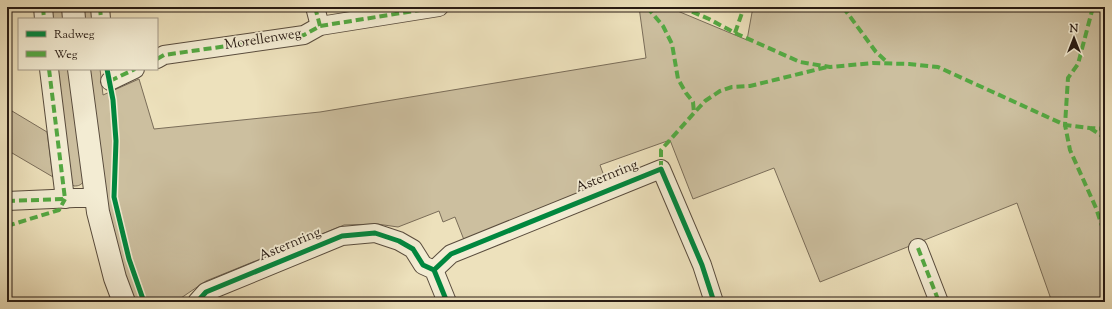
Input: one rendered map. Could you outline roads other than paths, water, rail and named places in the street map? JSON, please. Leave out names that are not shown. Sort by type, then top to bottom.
[{"type":"street","points":[[43,7],[44,18]]},
{"type":"street","points":[[73,7],[74,18]]},
{"type":"street","points":[[100,7],[101,18]]},
{"type":"street","points":[[315,7],[320,26]]},
{"type":"street","name":"Morellenweg","points":[[158,58],[164,55],[304,35],[320,26],[439,7]]},
{"type":"street","points":[[49,70],[64,199]]},
{"type":"street","points":[[79,70],[96,205],[115,278],[124,302]]},
{"type":"street","points":[[110,81],[133,70]]},
{"type":"street","name":"Asternring","points":[[196,302],[206,292],[342,236],[375,233],[400,241],[413,249],[423,265],[434,270],[451,254],[661,169],[702,265],[714,302]]},
{"type":"street","points":[[7,201],[64,199],[96,205]]},
{"type":"street","points":[[918,248],[939,302]]},
{"type":"street","points":[[434,270],[447,302]]}]
